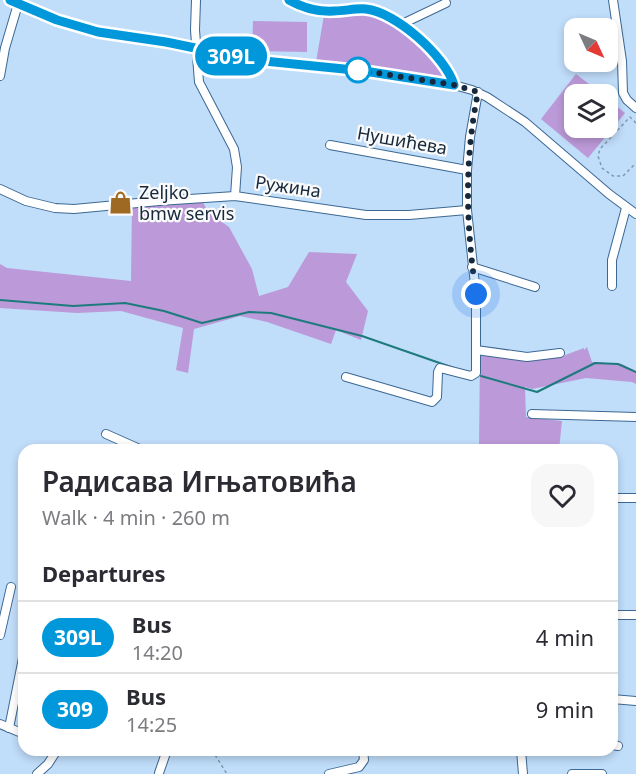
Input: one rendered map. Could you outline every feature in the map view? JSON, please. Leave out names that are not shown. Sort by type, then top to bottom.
[{"type":"street","points":[[196,0],[199,82],[234,149],[237,167],[235,196]]},
{"type":"street","points":[[290,0],[303,7],[321,11],[365,4],[402,24],[432,51],[451,74],[454,85]]},
{"type":"street","points":[[613,0],[622,61],[623,93],[636,108]]},
{"type":"street","points":[[0,76],[14,2],[57,20],[89,30],[253,60],[364,71],[454,85],[478,92],[535,130],[636,214]]},
{"type":"street","points":[[402,24],[446,3]]},
{"type":"street","points":[[346,377],[432,402],[437,397],[440,369],[474,375],[476,294],[467,210],[467,170],[478,92]]},
{"type":"street","name":"Нушићева","points":[[330,145],[467,170]]},
{"type":"street","name":"Ружина","points":[[0,189],[26,201],[55,208],[74,209],[235,196],[366,215],[409,215],[467,210]]},
{"type":"street","points":[[612,286],[612,260],[626,208]]},
{"type":"street","points":[[472,267],[535,287]]},
{"type":"street","points":[[476,350],[527,357],[560,353]]},
{"type":"street","points":[[532,414],[636,417]]},
{"type":"street","points":[[105,434],[128,444]]},
{"type":"street","points":[[618,498],[636,498]]},
{"type":"street","points":[[0,635],[11,587]]},
{"type":"street","points":[[618,615],[636,615]]},
{"type":"street","points":[[18,676],[4,726],[18,732]]},
{"type":"street","points":[[618,700],[636,702]]},
{"type":"street","points":[[37,774],[53,756]]},
{"type":"street","points":[[159,773],[165,756]]},
{"type":"street","points":[[329,774],[359,767],[364,760],[364,756]]},
{"type":"street","points":[[522,756],[523,774]]},
{"type":"street","points":[[572,774],[602,774]]},
{"type":"path","points":[[636,123],[630,117],[600,149],[598,156],[606,174],[614,176],[623,176],[636,163]]},
{"type":"path","points":[[216,756],[227,774]]},
{"type":"shaded area","points":[[363,13],[386,20],[406,34],[442,67],[442,77],[361,65],[316,62],[324,15]]},
{"type":"shaded area","points":[[253,21],[307,22],[307,52],[252,51]]},
{"type":"shaded area","points":[[576,74],[589,84],[568,84]]},
{"type":"shaded area","points":[[564,89],[564,138],[604,138],[588,158],[541,119]]},
{"type":"shaded area","points":[[618,107],[625,113],[618,122]]},
{"type":"shaded area","points":[[201,199],[209,213],[229,227],[252,269],[259,296],[288,287],[309,252],[357,254],[346,282],[368,311],[361,340],[336,330],[331,344],[267,322],[240,316],[194,329],[188,373],[176,370],[183,328],[121,311],[77,313],[0,308],[0,264],[7,268],[131,281],[132,204]]},
{"type":"shaded area","points":[[587,347],[592,362],[622,364],[636,371],[636,384],[586,378],[532,389],[525,387],[526,417],[562,421],[560,444],[479,444],[480,352],[560,357],[584,348],[584,350]]},
{"type":"waterway","points":[[0,300],[73,306],[125,303],[164,311],[202,323],[249,312],[271,313],[362,336],[454,368]]},
{"type":"waterway","points":[[481,376],[537,392],[595,363],[618,364],[636,372]]},
{"type":"bus line","name":"309L","points":[[10,0],[57,20],[98,32],[166,42],[253,60],[364,71],[454,85],[449,71],[432,51],[402,24],[389,16],[363,9],[321,11],[303,7],[289,0]]},
{"type":"place","name":"Zeljko bmw servis","points":[[121,203]]},
{"type":"route","points":[[358,70],[454,85],[478,92],[467,170],[467,210],[476,294]]}]
